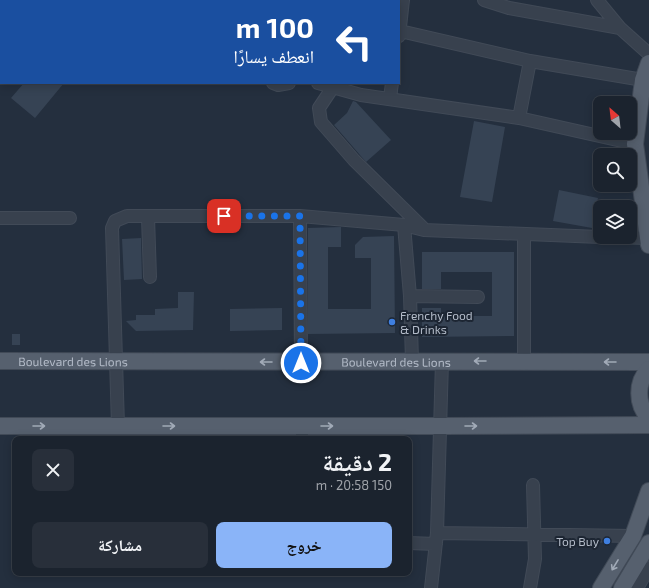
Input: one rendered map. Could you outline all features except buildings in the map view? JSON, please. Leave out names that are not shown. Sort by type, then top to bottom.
[{"type":"main road","points":[[649,63],[643,80],[634,144],[649,241]]},
{"type":"main road","name":"Boulevard des Lions","points":[[0,361],[301,363],[412,361],[649,362]]},
{"type":"main road","points":[[649,369],[643,376],[639,390],[640,403],[649,418]]},
{"type":"main road","points":[[0,426],[118,426],[302,433],[441,426],[649,425]]},
{"type":"main road","points":[[601,588],[633,536],[649,491]]},
{"type":"main road","points":[[622,588],[649,542]]},
{"type":"street","points":[[400,26],[403,0]]},
{"type":"street","points":[[484,0],[509,8],[620,28]]},
{"type":"street","points":[[597,0],[620,28],[649,54]]},
{"type":"street","points":[[400,34],[530,61],[643,80]]},
{"type":"street","points":[[519,118],[530,61]]},
{"type":"street","points":[[326,84],[341,86],[360,95],[390,98],[519,118],[634,144]]},
{"type":"street","points":[[390,98],[392,84]]},
{"type":"street","points":[[341,86],[319,108],[321,122],[354,160],[424,230]]},
{"type":"street","points":[[118,426],[112,228],[115,221],[127,216],[300,216],[404,225],[424,230],[593,237]]},
{"type":"street","points":[[300,216],[301,363]]},
{"type":"street","points":[[148,217],[150,277]]},
{"type":"street","points":[[0,218],[70,218]]},
{"type":"street","points":[[404,225],[410,296],[412,361]]},
{"type":"street","points":[[524,235],[524,362]]},
{"type":"street","points":[[637,240],[649,241]]},
{"type":"street","points":[[410,296],[478,297]]},
{"type":"street","points":[[431,588],[437,538],[442,361]]},
{"type":"street","points":[[530,588],[536,559],[533,486]]},
{"type":"street","points":[[412,542],[437,538],[535,534],[633,536]]},
{"type":"street","points":[[637,588],[649,568]]},
{"type":"place","name":"Frenchy Food & Drinks","points":[[392,322]]},
{"type":"place","name":"Top Buy","points":[[607,541]]},
{"type":"route","points":[[224,216],[300,216],[301,363]]}]
